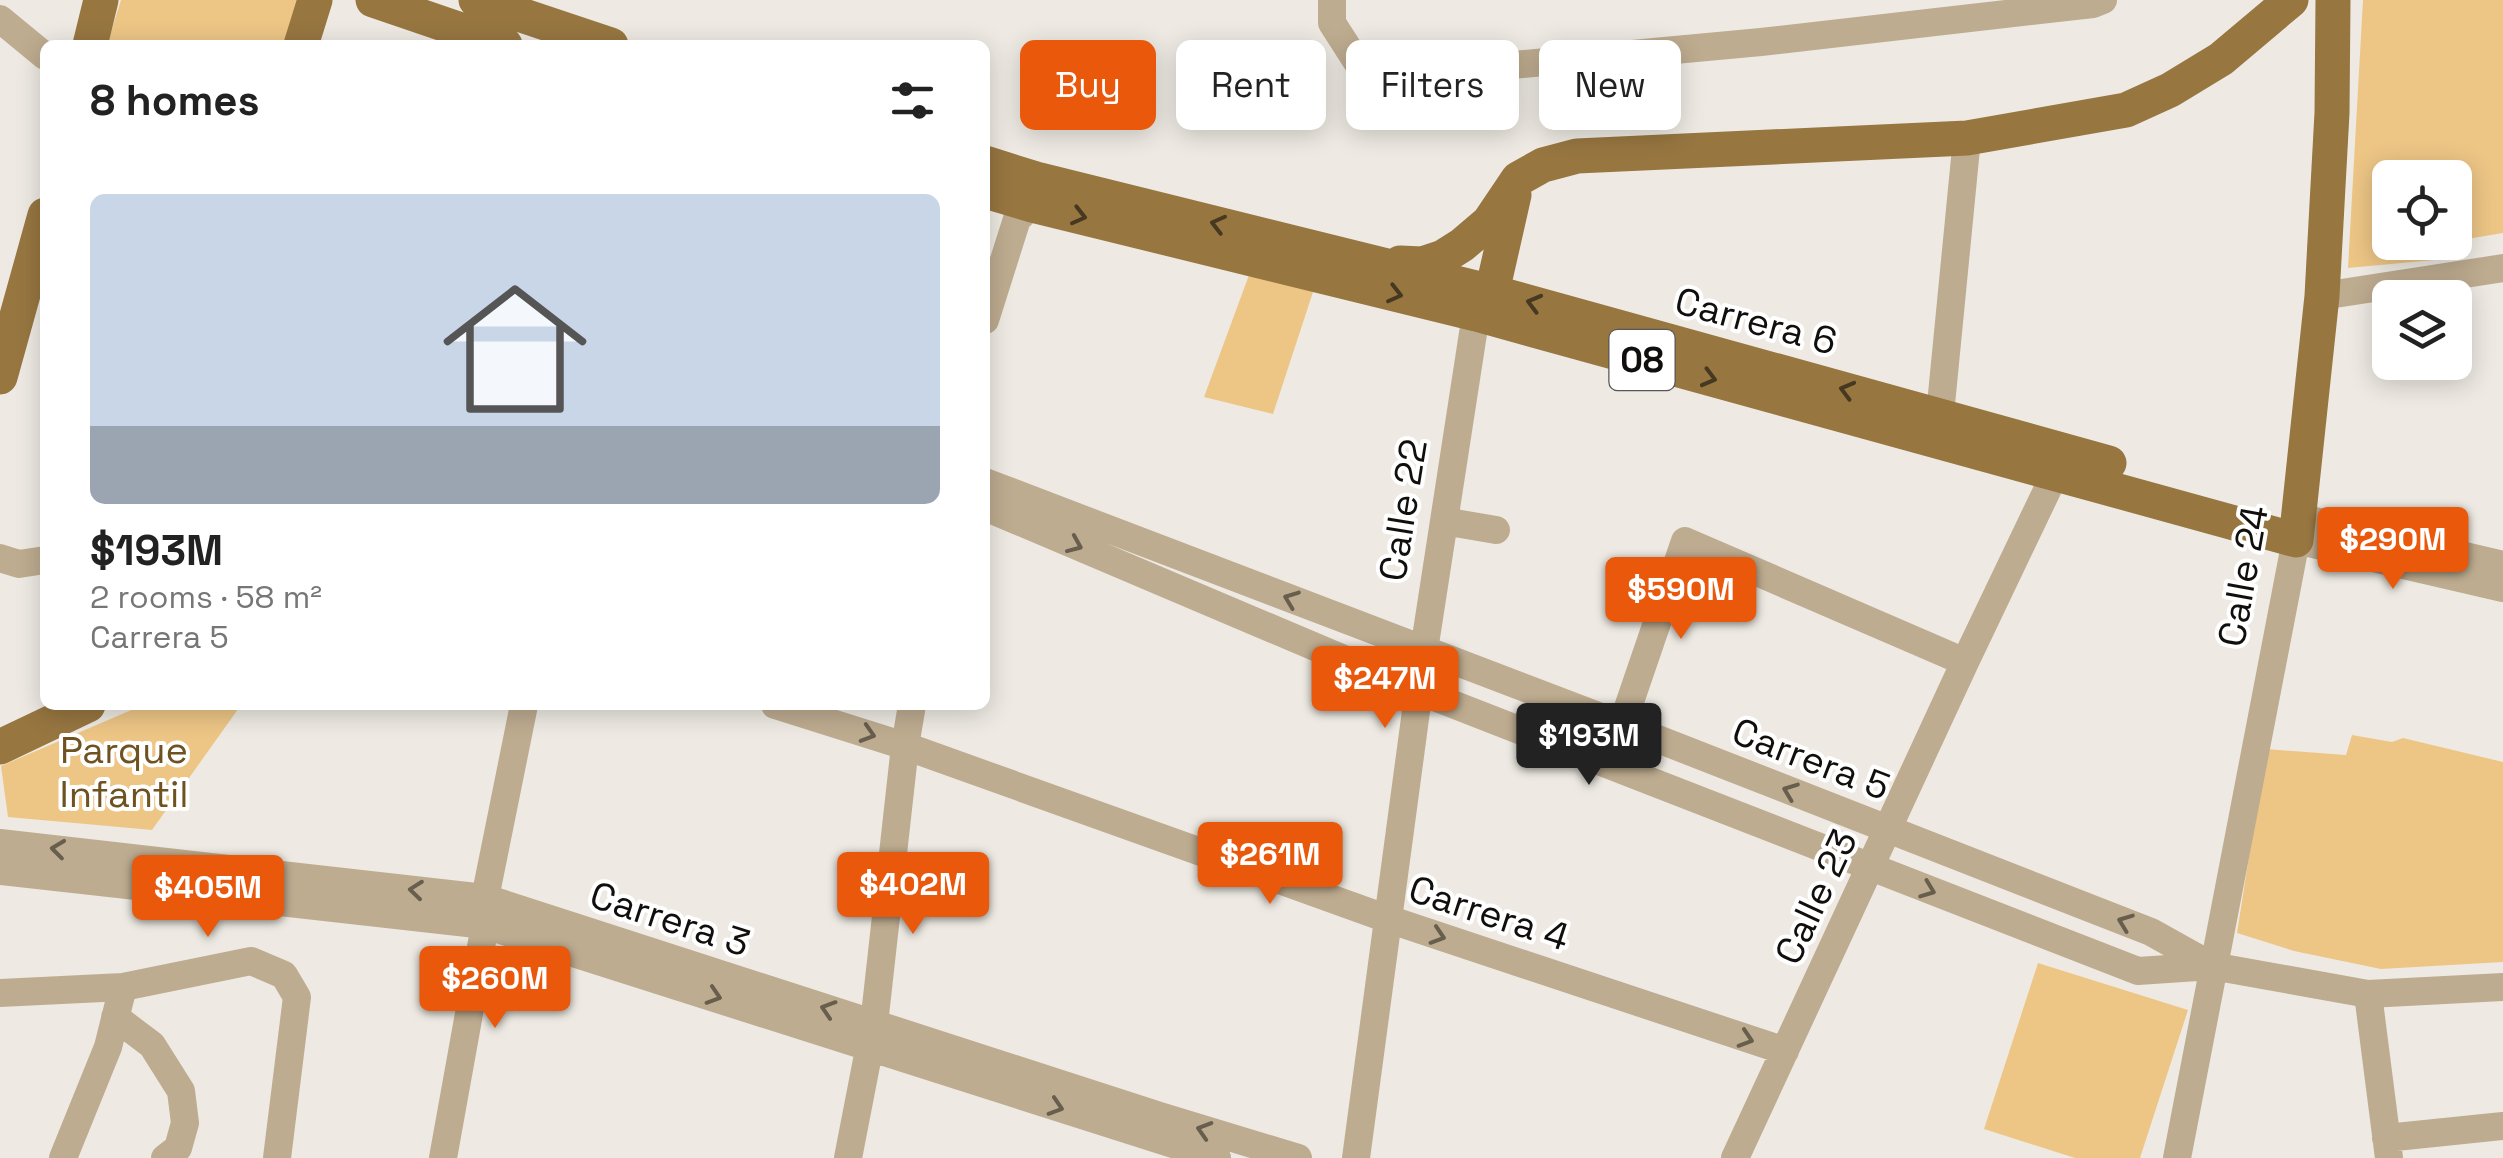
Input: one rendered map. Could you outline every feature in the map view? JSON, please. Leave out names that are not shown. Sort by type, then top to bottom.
[{"type":"main road","points":[[91,40],[102,0]]},
{"type":"main road","points":[[303,40],[315,0]]},
{"type":"main road","points":[[373,0],[490,40]]},
{"type":"main road","points":[[476,0],[596,40]]},
{"type":"main road","points":[[1374,262],[1422,264],[1443,256],[1489,222],[1518,180],[1543,165],[1577,156],[1968,138],[2126,110],[2221,60],[2290,0]]},
{"type":"main road","name":"Calle 24","points":[[2297,528],[2322,296],[2332,113],[2333,0]]},
{"type":"main road","name":"Carrera 6","points":[[990,166],[1034,192],[1484,303],[2297,528]]},
{"type":"main road","name":"Calle 22","points":[[1484,303],[1518,180]]},
{"type":"main road","name":"Carrera 6","points":[[990,190],[1034,192],[1374,262],[1484,303]]},
{"type":"main road","points":[[0,377],[10,305],[39,262]]},
{"type":"main road","points":[[0,747],[78,710]]},
{"type":"street","points":[[1332,0],[1332,23],[1356,62],[1438,72],[1781,40],[2103,0]]},
{"type":"street","points":[[0,19],[40,52]]},
{"type":"street","points":[[1939,428],[1968,138]]},
{"type":"street","points":[[990,304],[1012,232],[1034,192]]},
{"type":"street","points":[[2322,296],[2503,268]]},
{"type":"street","name":"Calle 22","points":[[1356,1158],[1425,650],[1484,303]]},
{"type":"street","name":"Calle 23","points":[[1735,1158],[2062,462]]},
{"type":"street","name":"Carrera 5","points":[[990,484],[2151,932],[2212,966]]},
{"type":"street","name":"Carrera 5","points":[[990,508],[1420,690],[2138,972],[2212,966],[2368,994],[2503,987]]},
{"type":"street","points":[[1456,523],[1496,530]]},
{"type":"street","name":"Carrera 6","points":[[2297,528],[2503,566]]},
{"type":"street","name":"Carrera 6","points":[[2297,528],[2503,588]]},
{"type":"street","name":"Calle 24","points":[[2177,1158],[2297,528]]},
{"type":"street","points":[[1622,726],[1685,541],[1965,662]]},
{"type":"street","points":[[0,558],[20,564],[40,561]]},
{"type":"street","points":[[443,1158],[523,710]]},
{"type":"street","name":"Carrera 4","points":[[791,710],[905,746],[1388,919],[1785,1052]]},
{"type":"street","points":[[848,1158],[872,1036],[911,710]]},
{"type":"street","name":"Carrera 3","points":[[0,842],[155,874],[485,912],[1157,1128],[1298,1158]]},
{"type":"street","name":"Carrera 3","points":[[0,871],[155,874]]},
{"type":"street","points":[[0,992],[123,987],[251,961],[284,975],[297,996],[278,1158]]},
{"type":"street","points":[[63,1158],[108,1047],[123,987]]},
{"type":"street","points":[[2368,994],[2388,1148],[2503,1126]]},
{"type":"street","points":[[115,1017],[152,1044],[181,1091],[185,1122],[178,1148],[166,1158]]},
{"type":"street","name":"Carrera 3","points":[[1157,1128],[1217,1158]]},
{"type":"green space","points":[[121,0],[299,0],[286,40],[109,40]]},
{"type":"green space","points":[[2363,0],[2503,0],[2503,233],[2472,238],[2472,160],[2372,160],[2372,260],[2434,260],[2348,268]]},
{"type":"green space","points":[[1249,275],[1314,289],[1273,414],[1204,397]]},
{"type":"green space","name":"Parque Infantil","points":[[131,710],[237,710],[152,830],[8,817],[1,766]]},
{"type":"green space","points":[[2352,735],[2392,742],[2403,738],[2503,762],[2503,962],[2381,969],[2294,951],[2237,933],[2266,749],[2346,755]]},
{"type":"green space","points":[[2038,963],[2188,1010],[2140,1158],[2075,1158],[1984,1129]]}]
